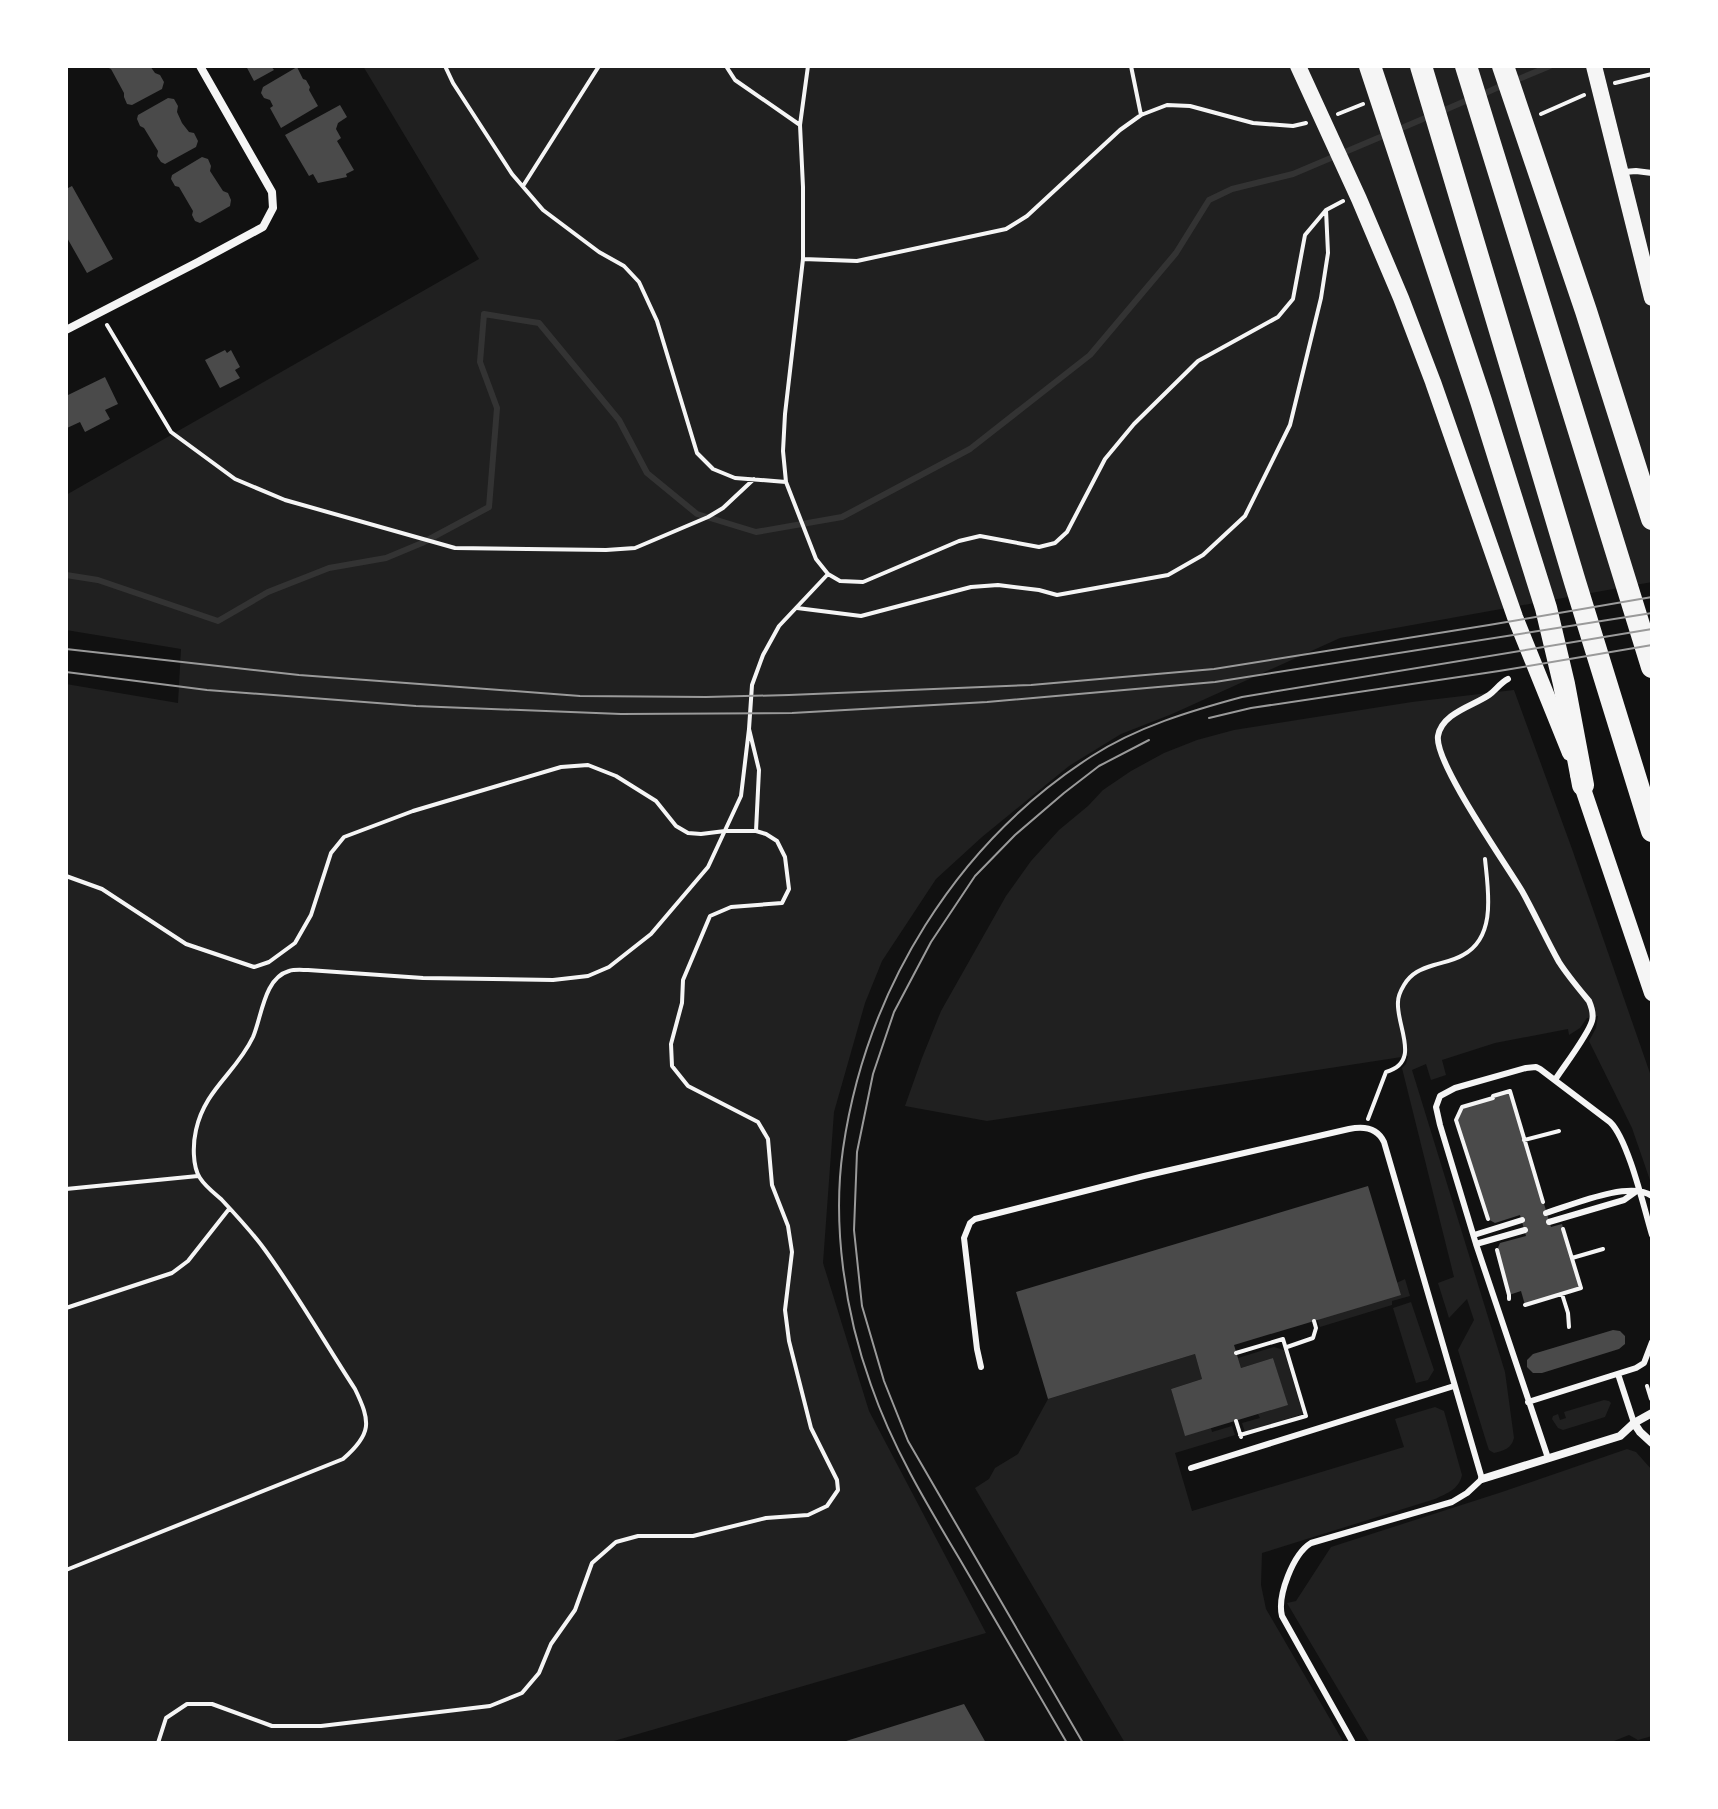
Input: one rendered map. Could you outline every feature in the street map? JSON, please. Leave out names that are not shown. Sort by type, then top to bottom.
[{"type":"highway","points":[[1370,66],[1540,588],[1553,685],[1583,785]]},
{"type":"highway","points":[[1421,66],[1652,831]]},
{"type":"highway","points":[[1466,66],[1652,667]]},
{"type":"highway","points":[[1503,66],[1652,519]]},
{"type":"main road","points":[[1298,66],[1375,235],[1429,369],[1506,593],[1553,685]]},
{"type":"main road","points":[[1594,66],[1652,298]]},
{"type":"main road","points":[[1583,785],[1652,993]]},
{"type":"street","points":[[67,328],[263,227],[273,208],[272,192],[200,66]]},
{"type":"street","points":[[1482,1479],[1620,1436],[1652,1413]]},
{"type":"street","points":[[1634,1423],[1652,1443]]},
{"type":"lane","points":[[1620,173],[1652,173]]},
{"type":"lane","points":[[1508,679],[1446,721],[1441,727],[1438,744],[1442,757],[1522,891],[1557,959],[1592,1008],[1590,1026],[1555,1080]]},
{"type":"lane","points":[[1548,1458],[1476,1244],[1440,1125],[1436,1107],[1438,1099],[1455,1088],[1531,1067],[1540,1069],[1614,1126],[1621,1136],[1652,1235]]},
{"type":"lane","points":[[981,1367],[964,1238],[975,1219],[1349,1129],[1365,1127],[1378,1132],[1384,1142],[1482,1479],[1452,1502],[1311,1543],[1292,1569],[1281,1597],[1282,1616],[1353,1743]]},
{"type":"lane","points":[[1546,1213],[1620,1190],[1638,1190],[1652,1196]]},
{"type":"lane","points":[[1549,1222],[1624,1200],[1638,1190]]},
{"type":"lane","points":[[1474,1235],[1522,1220]]},
{"type":"lane","points":[[1476,1244],[1525,1230]]},
{"type":"lane","points":[[1528,1402],[1640,1366],[1652,1342]]},
{"type":"lane","points":[[1618,1374],[1634,1423]]},
{"type":"lane","points":[[1191,1468],[1454,1386]]},
{"type":"path","points":[[445,66],[512,174],[543,210],[599,252],[624,266],[639,282],[657,321],[697,453],[713,469],[735,478],[786,482]]},
{"type":"path","points":[[523,187],[599,66]]},
{"type":"path","points":[[726,66],[735,80],[800,125]]},
{"type":"path","points":[[808,66],[800,125],[803,259],[783,451],[786,482],[816,559],[828,574],[840,581],[863,582],[959,541],[980,536],[1039,547],[1055,543],[1067,532],[1105,459],[1134,424],[1198,361],[1278,317],[1293,299],[1305,235],[1326,210],[1351,197]]},
{"type":"path","points":[[1131,66],[1141,115]]},
{"type":"path","points":[[1611,84],[1652,74]]},
{"type":"path","points":[[1540,115],[1597,90]]},
{"type":"path","points":[[1330,116],[1370,101]]},
{"type":"path","points":[[803,259],[857,261],[1006,229],[1027,216],[1120,130],[1141,115],[1167,105],[1190,106],[1253,123],[1293,126],[1318,120]]},
{"type":"path","points":[[797,608],[861,616],[971,587],[998,585],[1057,595],[1168,575],[1203,555],[1245,516],[1290,425],[1321,298],[1328,253],[1326,210]]},
{"type":"path","points":[[100,313],[171,432],[235,479],[285,500],[455,548],[635,548],[708,517],[723,508],[754,479]]},
{"type":"path","points":[[66,1570],[343,1459],[360,1444],[366,1432],[365,1409],[355,1389],[265,1249],[198,1176],[194,1154],[195,1133],[202,1110],[214,1089],[248,1047],[270,987],[277,977],[290,971],[308,970],[423,978],[553,980],[588,976],[609,967],[651,934],[708,867],[741,796],[752,685],[763,655],[779,626],[828,574]]},
{"type":"path","points":[[749,729],[759,770],[756,831]]},
{"type":"path","points":[[66,876],[102,889],[186,944],[254,967],[269,962],[295,943],[311,915],[331,853],[344,837],[413,811],[561,767],[588,765],[616,776],[656,801],[676,826],[688,833],[756,831],[766,834],[777,841],[785,857],[789,889],[782,903],[731,907],[710,916],[683,980],[682,1003],[671,1044],[672,1066],[688,1086],[758,1122],[768,1139],[772,1185],[788,1226],[792,1252],[785,1310],[789,1341],[811,1428],[837,1480],[838,1490],[827,1506],[808,1515],[766,1518],[693,1536],[638,1536],[616,1542],[592,1563],[575,1610],[551,1644],[539,1673],[522,1693],[490,1706],[321,1726],[272,1726],[212,1704],[187,1704],[166,1718],[158,1743]]},
{"type":"path","points":[[1365,1127],[1386,1072],[1400,1066],[1404,1059],[1398,1004],[1405,984],[1417,971],[1462,956],[1479,943],[1483,935],[1488,905],[1484,832]]},
{"type":"path","points":[[1495,1223],[1486,1218],[1456,1120],[1462,1107],[1510,1091],[1544,1204]]},
{"type":"path","points":[[1524,1140],[1559,1131]]},
{"type":"path","points":[[66,1189],[198,1176]]},
{"type":"path","points":[[66,1308],[172,1273],[188,1261],[230,1208]]},
{"type":"path","points":[[1525,1305],[1581,1288],[1563,1227]]},
{"type":"path","points":[[1500,1243],[1496,1252],[1509,1299]]},
{"type":"path","points":[[1572,1258],[1603,1249]]},
{"type":"path","points":[[1562,1294],[1569,1327]]},
{"type":"path","points":[[1286,1347],[1313,1338],[1316,1328],[1314,1321]]},
{"type":"path","points":[[1236,1353],[1283,1339],[1306,1416],[1240,1435],[1236,1421]]},
{"type":"path","points":[[1647,1386],[1652,1402]]},
{"type":"shaded area","points":[[363,66],[1652,66],[1652,582],[1340,638],[1121,734],[1069,766],[936,879],[882,961],[865,1003],[834,1112],[823,1263],[869,1411],[986,1633],[607,1743],[66,1743],[66,684],[178,703],[181,649],[66,630],[66,495],[479,259]]},
{"type":"shaded area","points":[[1514,690],[1652,1079],[1652,1186],[1632,1128],[1589,1041],[1598,1016],[1587,1018],[1580,1028],[1569,1035],[1568,1029],[1495,1043],[1442,1060],[1446,1075],[1431,1080],[1426,1064],[1412,1070],[1505,1372],[1514,1438],[1507,1448],[1494,1453],[1489,1450],[1458,1350],[1474,1320],[1467,1299],[1449,1318],[1438,1283],[1454,1277],[1402,1068],[1408,1056],[987,1121],[905,1106],[941,1011],[1006,896],[1031,861],[1059,830],[1103,790],[1164,753],[1234,730],[1412,702]]},
{"type":"shaded area","points":[[1405,1279],[1410,1296],[1392,1301],[1392,1305],[1320,1327],[1317,1320]]},
{"type":"shaded area","points":[[1411,1302],[1434,1370],[1428,1380],[1416,1383],[1393,1308]]},
{"type":"shaded area","points":[[1274,1347],[1284,1350],[1303,1414],[1245,1432],[1242,1423],[1260,1418],[1258,1414],[1287,1405],[1273,1358],[1241,1368],[1238,1358]]},
{"type":"shaded area","points":[[1195,1354],[1202,1379],[1171,1389],[1185,1435],[1232,1426],[1235,1435],[1175,1453],[1192,1511],[1404,1447],[1395,1419],[1435,1407],[1444,1411],[1462,1475],[1452,1490],[1435,1499],[1262,1553],[1261,1585],[1266,1609],[1344,1743],[1125,1743],[975,1488],[989,1479],[995,1468],[1018,1454],[1048,1399]]},
{"type":"shaded area","points":[[1604,1400],[1611,1403],[1605,1417],[1563,1430],[1552,1419],[1558,1414],[1560,1420],[1566,1418],[1564,1412]]},
{"type":"shaded area","points":[[1627,1449],[1636,1452],[1652,1470],[1652,1736],[1638,1740],[1629,1735],[1609,1743],[1370,1743],[1287,1603],[1296,1601],[1331,1547]]},
{"type":"building","points":[[104,66],[150,66],[164,82],[162,89],[132,105],[127,104],[111,69]]},
{"type":"building","points":[[246,66],[271,66],[274,70],[254,81]]},
{"type":"building","points":[[297,67],[318,106],[281,128],[270,108],[273,106],[270,100],[261,93],[263,87]]},
{"type":"building","points":[[168,98],[174,99],[182,123],[198,141],[196,147],[165,164],[157,156],[158,151],[137,119],[138,115]]},
{"type":"building","points":[[340,105],[347,117],[338,123],[336,129],[341,138],[337,141],[354,170],[346,174],[347,177],[318,183],[313,174],[309,176],[285,135]]},
{"type":"building","points":[[202,157],[208,159],[210,171],[231,200],[230,206],[200,223],[195,221],[193,211],[171,179],[172,175]]},
{"type":"building","points":[[72,186],[113,259],[87,273],[66,236],[66,189]]},
{"type":"building","points":[[225,350],[227,353],[231,350],[240,367],[235,370],[240,378],[220,388],[205,360]]},
{"type":"building","points":[[105,377],[118,404],[105,410],[110,419],[85,432],[80,422],[67,428],[66,396]]},
{"type":"building","points":[[1510,1091],[1551,1227],[1562,1224],[1581,1288],[1525,1305],[1521,1291],[1509,1295],[1496,1252],[1500,1243],[1526,1236],[1520,1215],[1495,1223],[1486,1218],[1456,1120],[1462,1107]]},
{"type":"building","points":[[1368,1186],[1401,1295],[1234,1345],[1241,1368],[1273,1358],[1288,1405],[1185,1436],[1171,1389],[1202,1379],[1195,1354],[1048,1399],[1016,1292]]},
{"type":"building","points":[[1613,1330],[1625,1336],[1625,1344],[1619,1349],[1542,1373],[1533,1373],[1527,1367],[1527,1360],[1533,1354]]},
{"type":"building","points":[[964,1704],[986,1743],[843,1743],[843,1742]]},
{"type":"waterway","points":[[1514,81],[1550,66]]},
{"type":"waterway","points":[[1481,95],[1503,85]]},
{"type":"waterway","points":[[1440,112],[1470,99]]},
{"type":"waterway","points":[[66,575],[98,580],[218,621],[268,592],[329,568],[386,558],[422,543],[489,507],[497,408],[480,362],[484,314],[539,323],[619,420],[647,473],[697,514],[756,532],[842,517],[970,449],[1090,355],[1176,253],[1209,200],[1232,189],[1293,174],[1430,116]]},
{"type":"tram line","points":[[66,649],[299,675],[580,696],[789,695],[1031,685],[1214,669],[1652,597]]},
{"type":"tram line","points":[[66,672],[207,690],[416,706],[621,714],[792,713],[987,702],[1215,682],[1652,613]]},
{"type":"tram line","points":[[1067,1743],[910,1474],[879,1408],[854,1328],[840,1238],[843,1149],[855,1090],[872,1033],[896,978],[925,926],[960,877],[999,832],[1043,791],[1092,756],[1146,728],[1242,697],[1652,629]]},
{"type":"tram line","points":[[1209,718],[1251,708],[1652,645]]},
{"type":"tram line","points":[[1083,1743],[908,1441],[884,1381],[862,1306],[854,1230],[857,1152],[873,1074],[894,1012],[931,942],[975,876],[1015,835],[1064,793],[1099,766],[1149,740]]}]
